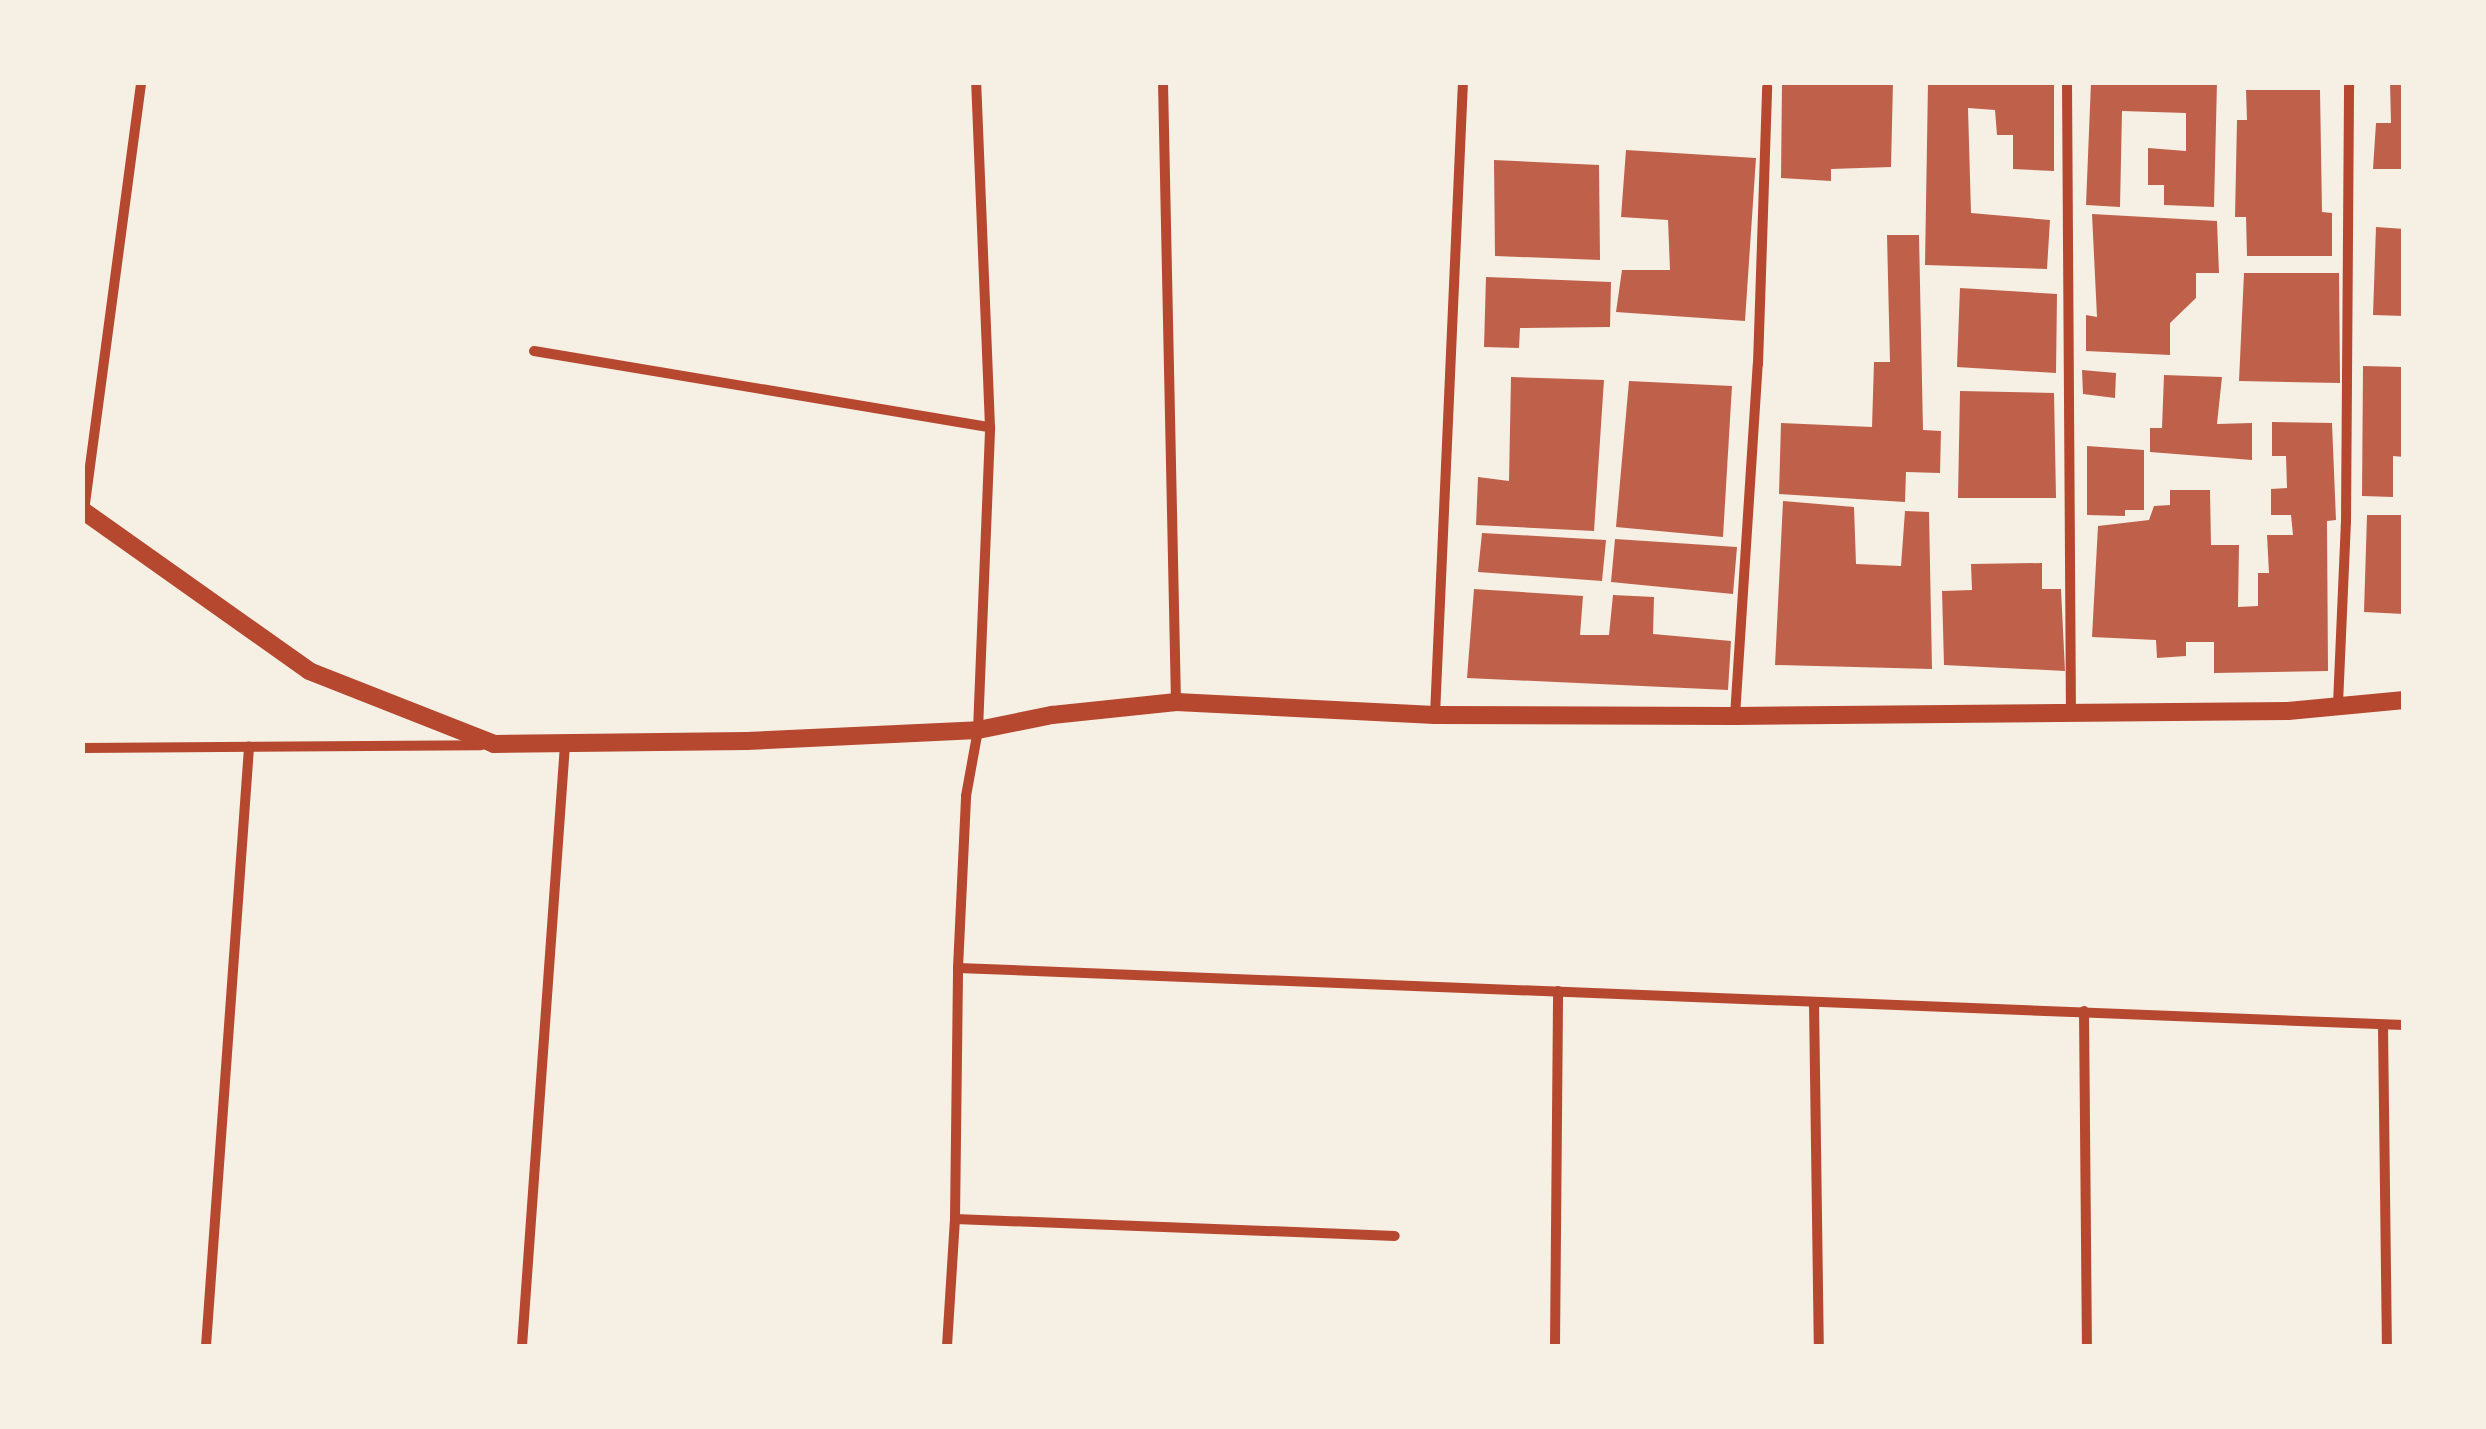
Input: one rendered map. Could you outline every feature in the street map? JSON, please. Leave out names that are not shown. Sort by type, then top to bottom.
[{"type":"street","points":[[141,82],[83,511],[309,671],[494,744]]},
{"type":"street","points":[[947,1346],[955,1218],[958,968],[966,796],[978,730],[990,426],[976,82]]},
{"type":"street","points":[[1163,82],[1176,702]]},
{"type":"street","points":[[1435,715],[1463,82]]},
{"type":"street","points":[[2068,82],[2071,714]]},
{"type":"street","points":[[2338,704],[2346,522],[2348,82]]},
{"type":"street","points":[[1735,716],[1758,364],[1767,87]]},
{"type":"street","points":[[534,351],[990,426]]},
{"type":"street","points":[[82,748],[565,745],[978,730],[1052,715],[1176,702],[1435,715],[1735,716],[2288,711],[2404,700]]},
{"type":"street","points":[[522,1346],[565,745]]},
{"type":"street","points":[[206,1346],[248,747]]},
{"type":"street","points":[[958,968],[2404,1025]]},
{"type":"street","points":[[1554,1346],[1558,991]]},
{"type":"street","points":[[1814,1002],[1819,1346]]},
{"type":"street","points":[[2084,1010],[2086,1346]]},
{"type":"street","points":[[2383,1026],[2387,1346]]},
{"type":"street","points":[[955,1218],[1394,1236]]},
{"type":"building","points":[[1782,82],[1893,82],[1891,167],[1831,169],[1831,181],[1781,178]]},
{"type":"building","points":[[1928,82],[2054,82],[2054,171],[2013,169],[2013,135],[1997,135],[1995,110],[1968,108],[1971,213],[2050,220],[2047,269],[1925,265]]},
{"type":"building","points":[[2091,82],[2217,82],[2214,207],[2164,205],[2164,185],[2148,185],[2148,148],[2186,151],[2186,113],[2122,111],[2120,207],[2086,205]]},
{"type":"building","points":[[2390,82],[2404,82],[2404,169],[2373,169],[2376,123],[2391,123]]},
{"type":"building","points":[[2246,90],[2320,90],[2322,212],[2332,213],[2332,256],[2247,256],[2246,217],[2235,217],[2237,120],[2247,120]]},
{"type":"building","points":[[1626,150],[1756,158],[1745,321],[1616,312],[1622,270],[1670,270],[1668,220],[1621,217]]},
{"type":"building","points":[[1494,160],[1599,165],[1600,260],[1495,256]]},
{"type":"building","points":[[2092,214],[2217,221],[2219,273],[2196,273],[2196,298],[2170,323],[2170,355],[2086,351],[2086,315],[2097,317]]},
{"type":"building","points":[[2376,227],[2404,229],[2404,316],[2373,315]]},
{"type":"building","points":[[1887,235],[1919,235],[1923,430],[1941,431],[1940,473],[1906,472],[1905,502],[1779,494],[1781,423],[1872,427],[1874,362],[1890,362]]},
{"type":"building","points":[[2244,273],[2339,273],[2340,383],[2239,381]]},
{"type":"building","points":[[1486,277],[1611,282],[1610,327],[1520,328],[1519,348],[1484,347]]},
{"type":"building","points":[[1960,288],[2057,294],[2056,373],[1957,367]]},
{"type":"building","points":[[2363,366],[2404,367],[2404,457],[2393,456],[2393,497],[2362,496]]},
{"type":"building","points":[[2082,370],[2116,373],[2115,398],[2083,394]]},
{"type":"building","points":[[2164,375],[2222,377],[2217,424],[2252,423],[2252,460],[2150,452],[2150,428],[2162,428]]},
{"type":"building","points":[[1511,377],[1604,380],[1594,531],[1476,525],[1478,477],[1509,481]]},
{"type":"building","points":[[1629,381],[1732,386],[1723,537],[1616,527]]},
{"type":"building","points":[[1960,391],[2054,393],[2056,498],[1958,498]]},
{"type":"building","points":[[2272,422],[2332,423],[2336,520],[2327,521],[2328,671],[2214,673],[2214,642],[2186,642],[2186,656],[2157,658],[2156,640],[2092,637],[2098,526],[2149,520],[2154,506],[2170,505],[2170,490],[2210,490],[2211,545],[2239,545],[2238,607],[2258,606],[2258,573],[2269,573],[2267,535],[2293,535],[2291,515],[2271,515],[2271,489],[2287,488],[2286,456],[2272,456]]},
{"type":"building","points":[[2087,446],[2144,450],[2144,510],[2125,510],[2125,516],[2087,515]]},
{"type":"building","points":[[1783,501],[1854,507],[1856,564],[1901,566],[1905,511],[1929,512],[1932,669],[1775,665]]},
{"type":"building","points":[[2367,515],[2404,515],[2404,614],[2364,612]]},
{"type":"building","points":[[1482,533],[1606,540],[1602,581],[1478,572]]},
{"type":"building","points":[[1615,539],[1737,547],[1733,594],[1611,582]]},
{"type":"building","points":[[2042,563],[2042,589],[2061,589],[2065,671],[1944,665],[1942,591],[1972,590],[1971,564]]},
{"type":"building","points":[[1474,589],[1583,596],[1580,635],[1609,635],[1613,595],[1654,597],[1653,634],[1731,641],[1728,690],[1467,678]]}]
